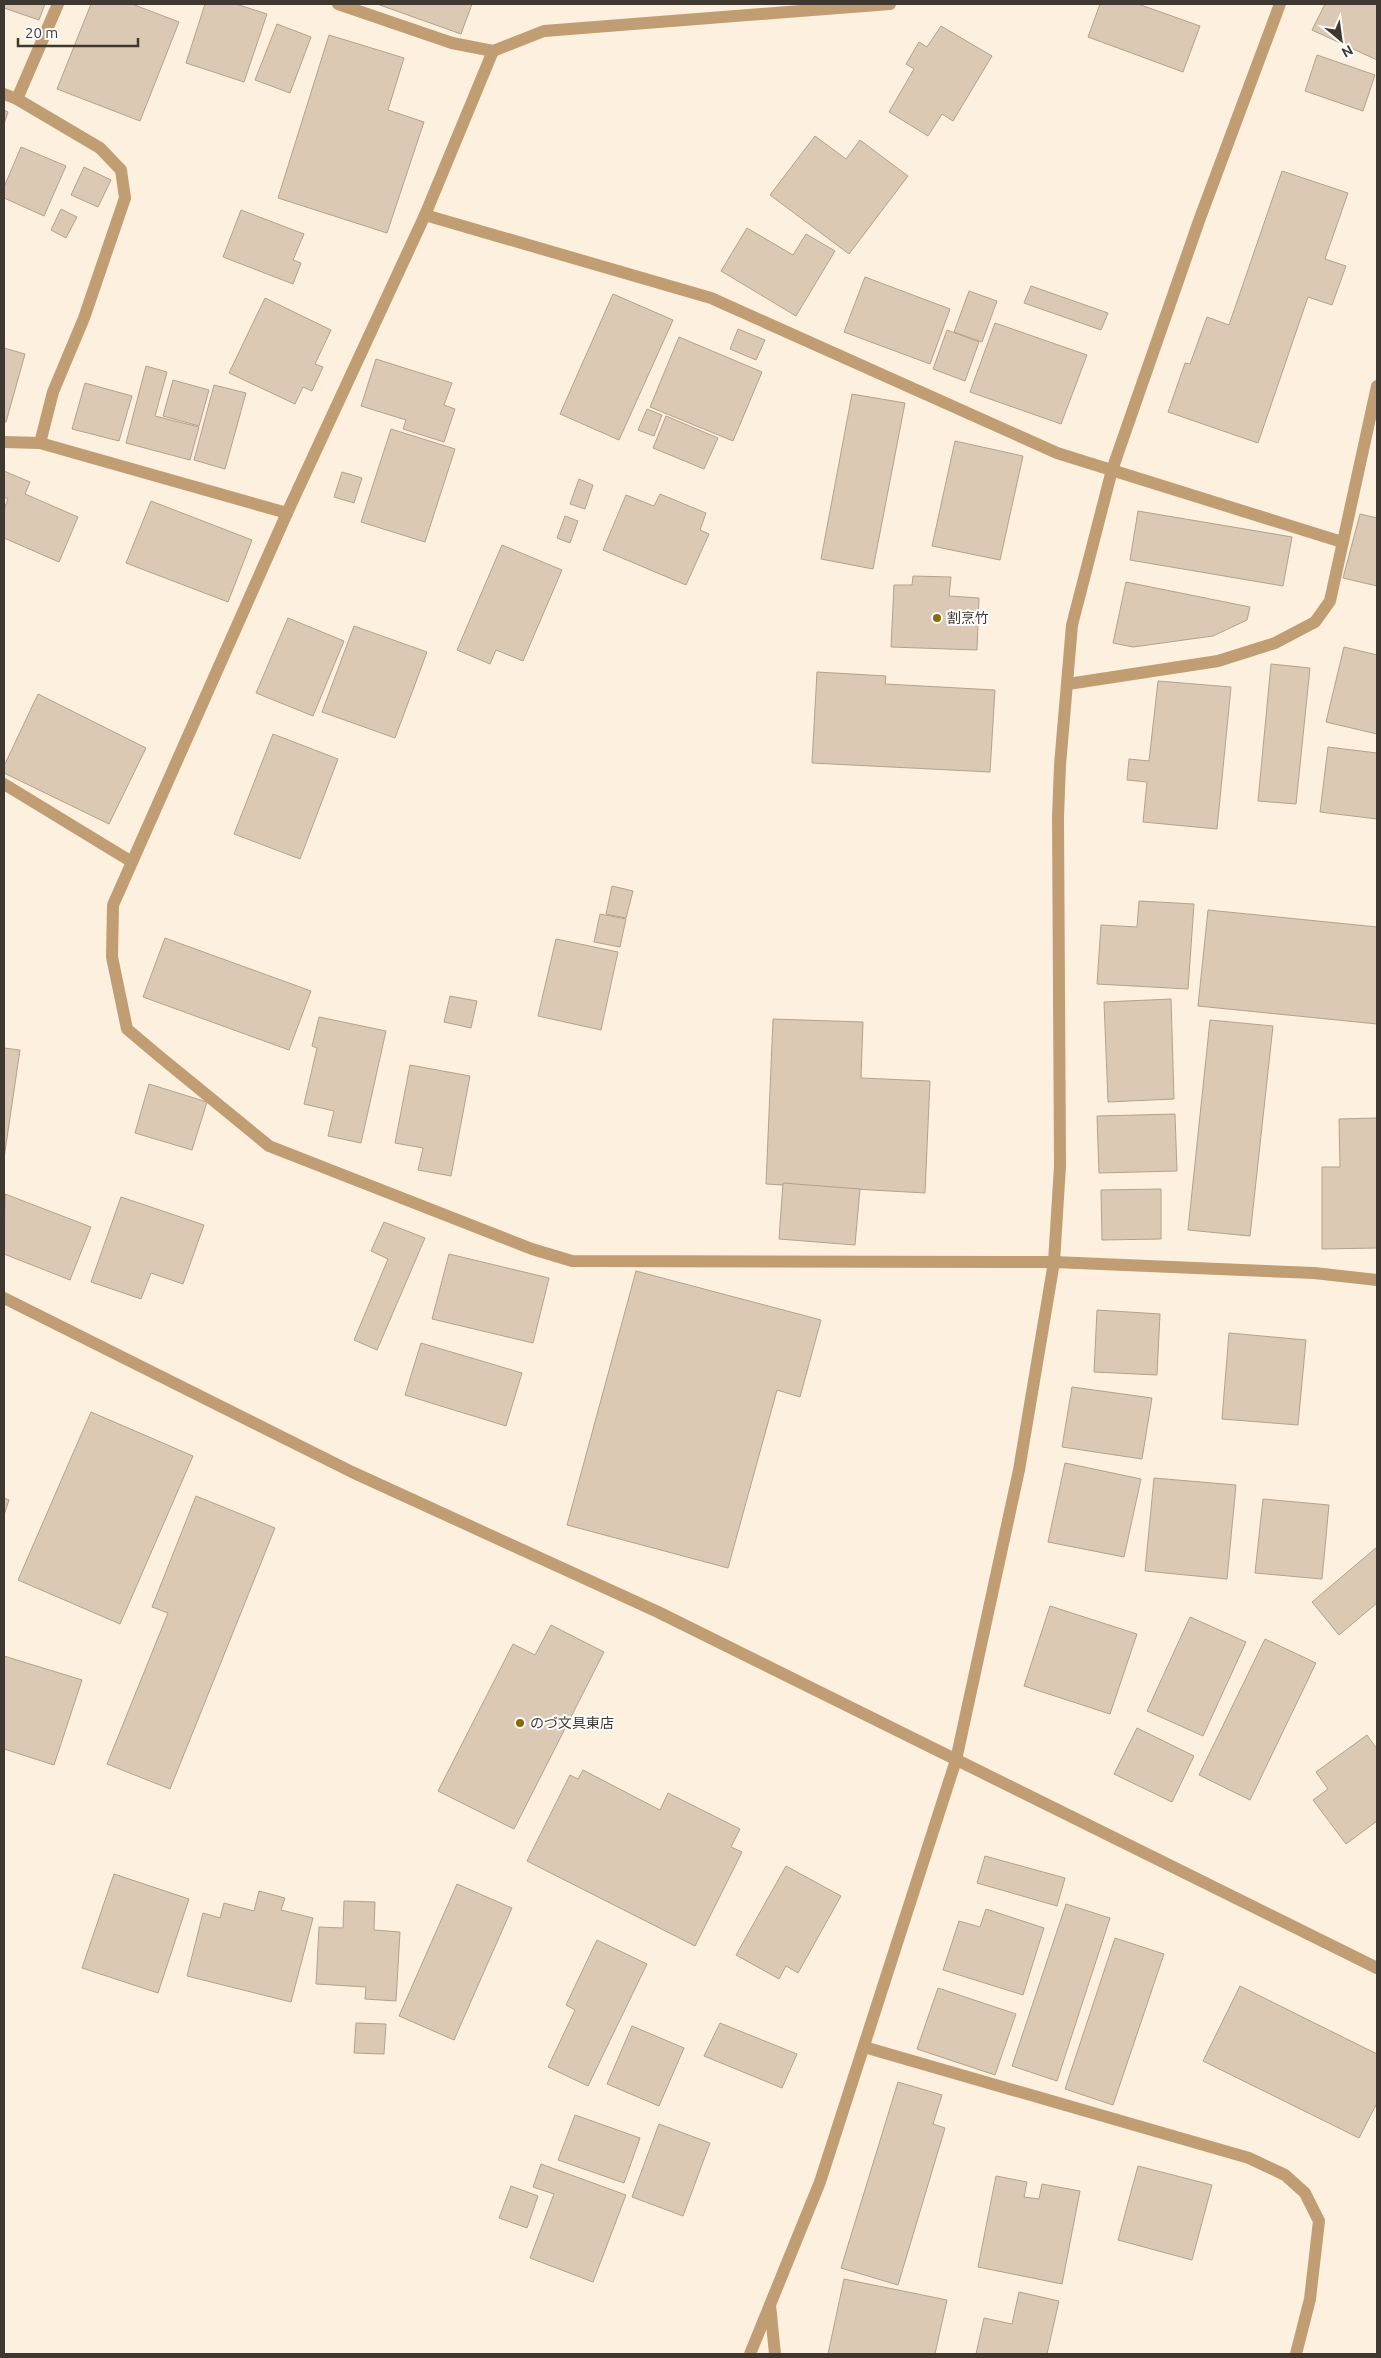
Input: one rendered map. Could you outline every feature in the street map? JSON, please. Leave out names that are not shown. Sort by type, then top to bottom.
[{"type":"street","points":[[17,99],[58,4]]},
{"type":"street","points":[[338,4],[452,43],[493,51],[544,31],[890,4]]},
{"type":"street","points":[[750,2354],[820,2182],[956,1760],[1019,1470],[1054,1262],[1060,1166],[1058,818],[1060,765],[1072,625],[1112,470],[1200,218],[1280,4]]},
{"type":"street","points":[[493,51],[425,215],[287,513],[113,905],[112,957],[127,1028],[269,1146],[532,1249],[572,1260],[1054,1262],[1314,1273],[1377,1280]]},
{"type":"street","points":[[4,94],[17,99],[100,148],[121,170],[126,198],[84,318],[53,392],[40,443]]},
{"type":"street","points":[[425,215],[711,298],[1057,453],[1342,542]]},
{"type":"street","points":[[1068,684],[1218,661],[1275,643],[1315,622],[1330,601],[1377,386]]},
{"type":"street","points":[[4,442],[40,443],[287,513]]},
{"type":"street","points":[[4,784],[132,862]]},
{"type":"street","points":[[4,1298],[352,1472],[658,1612],[1377,1968]]},
{"type":"street","points":[[864,2047],[1249,2158],[1284,2175],[1306,2193],[1319,2221],[1310,2299],[1296,2354]]},
{"type":"street","points":[[770,2305],[775,2354]]},
{"type":"building","points":[[4,4],[45,4],[39,20],[4,8]]},
{"type":"building","points":[[91,4],[132,4],[179,22],[140,121],[57,89]]},
{"type":"building","points":[[205,4],[236,4],[267,14],[244,82],[186,63]]},
{"type":"building","points":[[377,4],[472,4],[461,34]]},
{"type":"building","points":[[1100,4],[1138,4],[1200,26],[1183,72],[1088,37]]},
{"type":"building","points":[[1325,4],[1377,4],[1377,60],[1312,30]]},
{"type":"building","points":[[277,24],[311,37],[290,93],[255,80]]},
{"type":"building","points":[[941,26],[992,56],[953,121],[942,114],[928,136],[889,112],[914,69],[906,64],[919,42],[927,47]]},
{"type":"building","points":[[329,35],[404,58],[388,110],[424,122],[387,233],[278,198]]},
{"type":"building","points":[[1317,55],[1375,75],[1363,111],[1305,91]]},
{"type":"building","points":[[4,110],[8,112],[4,124]]},
{"type":"building","points":[[815,136],[846,159],[860,140],[908,176],[849,254],[770,195]]},
{"type":"building","points":[[21,147],[66,166],[44,216],[4,198],[4,187]]},
{"type":"building","points":[[84,167],[111,180],[98,207],[71,195]]},
{"type":"building","points":[[1282,171],[1348,193],[1325,259],[1346,266],[1332,305],[1308,297],[1258,443],[1168,412],[1185,363],[1190,364],[1207,317],[1229,325]]},
{"type":"building","points":[[61,209],[77,217],[66,238],[51,230]]},
{"type":"building","points":[[241,210],[304,234],[293,260],[301,263],[293,284],[223,257]]},
{"type":"building","points":[[747,228],[793,255],[806,234],[835,251],[796,316],[721,271]]},
{"type":"building","points":[[865,277],[950,309],[930,364],[844,332]]},
{"type":"building","points":[[1031,286],[1108,313],[1101,330],[1024,303]]},
{"type":"building","points":[[969,291],[997,301],[982,342],[954,332]]},
{"type":"building","points":[[613,294],[673,320],[619,440],[560,414]]},
{"type":"building","points":[[265,298],[331,330],[315,364],[323,367],[312,391],[303,387],[295,404],[229,373]]},
{"type":"building","points":[[995,323],[1087,355],[1061,424],[970,392]]},
{"type":"building","points":[[738,329],[765,340],[756,360],[730,349]]},
{"type":"building","points":[[947,330],[979,342],[965,381],[933,369]]},
{"type":"building","points":[[679,337],[762,372],[733,441],[650,407]]},
{"type":"building","points":[[4,348],[25,354],[6,422],[4,422]]},
{"type":"building","points":[[376,359],[452,383],[444,405],[455,409],[444,442],[403,429],[406,420],[361,406]]},
{"type":"building","points":[[146,366],[167,372],[155,416],[199,427],[190,460],[126,443]]},
{"type":"building","points":[[173,380],[209,390],[199,426],[163,416]]},
{"type":"building","points":[[85,383],[132,396],[119,441],[72,429]]},
{"type":"building","points":[[214,385],[246,393],[225,469],[194,460]]},
{"type":"building","points":[[852,394],[905,403],[873,569],[821,559]]},
{"type":"building","points":[[647,409],[662,415],[654,436],[638,430]]},
{"type":"building","points":[[666,416],[718,438],[704,469],[653,448]]},
{"type":"building","points":[[391,429],[455,449],[425,542],[361,522]]},
{"type":"building","points":[[955,441],[1023,456],[1000,560],[932,546]]},
{"type":"building","points":[[4,471],[30,482],[25,494],[78,517],[59,562],[4,538],[4,509],[8,499],[4,497]]},
{"type":"building","points":[[342,472],[362,478],[354,503],[334,497]]},
{"type":"building","points":[[579,479],[593,485],[585,509],[570,504]]},
{"type":"building","points":[[660,494],[706,513],[700,530],[709,534],[686,585],[603,550],[626,495],[654,506]]},
{"type":"building","points":[[151,501],[252,540],[228,602],[126,563]]},
{"type":"building","points":[[1138,511],[1292,537],[1283,586],[1130,560]]},
{"type":"building","points":[[1360,514],[1377,518],[1377,586],[1343,578]]},
{"type":"building","points":[[565,516],[578,521],[570,543],[557,538]]},
{"type":"building","points":[[502,545],[562,570],[523,661],[496,650],[490,664],[457,650]]},
{"type":"building","points":[[913,576],[951,577],[949,596],[979,598],[977,650],[891,647],[894,585],[912,585]]},
{"type":"building","points":[[1126,582],[1250,607],[1247,620],[1213,636],[1133,647],[1113,643]]},
{"type":"building","points":[[288,618],[344,641],[313,716],[256,693]]},
{"type":"building","points":[[354,626],[427,652],[395,738],[322,712]]},
{"type":"building","points":[[1344,647],[1377,655],[1377,734],[1326,722]]},
{"type":"building","points":[[1271,664],[1310,668],[1296,804],[1258,801]]},
{"type":"building","points":[[817,672],[886,676],[885,684],[995,690],[990,772],[812,763]]},
{"type":"building","points":[[1158,681],[1231,687],[1217,829],[1143,822],[1147,782],[1127,780],[1129,759],[1149,761]]},
{"type":"building","points":[[38,694],[146,748],[109,824],[4,773],[4,766]]},
{"type":"building","points":[[273,734],[338,759],[300,859],[234,834]]},
{"type":"building","points":[[1328,747],[1377,753],[1377,819],[1320,812]]},
{"type":"building","points":[[612,886],[633,891],[626,918],[606,914]]},
{"type":"building","points":[[1139,901],[1194,904],[1188,989],[1097,984],[1101,925],[1137,927]]},
{"type":"building","points":[[1208,910],[1377,927],[1377,1024],[1198,1006]]},
{"type":"building","points":[[600,914],[626,919],[620,947],[594,942]]},
{"type":"building","points":[[165,938],[311,991],[289,1050],[143,997]]},
{"type":"building","points":[[556,939],[618,952],[601,1030],[538,1016]]},
{"type":"building","points":[[450,996],[477,1001],[471,1028],[444,1022]]},
{"type":"building","points":[[1171,999],[1174,1099],[1108,1102],[1104,1002]]},
{"type":"building","points":[[319,1017],[386,1031],[361,1143],[328,1136],[334,1111],[304,1104],[317,1048],[312,1046]]},
{"type":"building","points":[[773,1019],[863,1022],[861,1078],[930,1081],[925,1193],[766,1184]]},
{"type":"building","points":[[1210,1020],[1273,1026],[1250,1236],[1188,1230]]},
{"type":"building","points":[[4,1048],[20,1050],[4,1158]]},
{"type":"building","points":[[410,1065],[470,1076],[451,1176],[418,1170],[423,1148],[395,1143]]},
{"type":"building","points":[[149,1084],[207,1102],[192,1150],[135,1133]]},
{"type":"building","points":[[1175,1114],[1177,1171],[1099,1173],[1097,1116]]},
{"type":"building","points":[[1377,1118],[1377,1248],[1322,1249],[1322,1167],[1340,1167],[1339,1119]]},
{"type":"building","points":[[783,1183],[860,1189],[855,1245],[779,1239]]},
{"type":"building","points":[[1161,1189],[1161,1239],[1102,1240],[1101,1190]]},
{"type":"building","points":[[5,1194],[91,1227],[70,1280],[4,1254]]},
{"type":"building","points":[[121,1197],[204,1225],[183,1284],[151,1273],[141,1299],[91,1282]]},
{"type":"building","points":[[384,1222],[425,1238],[377,1350],[354,1340],[388,1259],[371,1251]]},
{"type":"building","points":[[449,1254],[549,1278],[533,1343],[432,1319]]},
{"type":"building","points":[[636,1271],[821,1320],[800,1397],[777,1390],[728,1568],[567,1525]]},
{"type":"building","points":[[1097,1310],[1160,1314],[1157,1375],[1094,1372]]},
{"type":"building","points":[[1229,1333],[1306,1340],[1298,1425],[1222,1419]]},
{"type":"building","points":[[421,1343],[522,1373],[506,1426],[405,1395]]},
{"type":"building","points":[[1072,1387],[1152,1398],[1142,1459],[1062,1447]]},
{"type":"building","points":[[91,1412],[193,1456],[120,1624],[18,1580]]},
{"type":"building","points":[[1065,1463],[1141,1479],[1124,1557],[1048,1542]]},
{"type":"building","points":[[1154,1478],[1236,1485],[1227,1579],[1145,1571]]},
{"type":"building","points":[[196,1496],[275,1528],[170,1789],[107,1764],[168,1613],[152,1607]]},
{"type":"building","points":[[4,1498],[9,1500],[4,1515]]},
{"type":"building","points":[[1263,1499],[1329,1505],[1322,1579],[1255,1573]]},
{"type":"building","points":[[1377,1547],[1377,1603],[1339,1635],[1312,1602]]},
{"type":"building","points":[[1050,1606],[1137,1634],[1110,1714],[1024,1686]]},
{"type":"building","points":[[1190,1617],[1246,1642],[1203,1736],[1147,1711]]},
{"type":"building","name":"のづ文具東店","points":[[551,1625],[604,1652],[514,1829],[438,1791],[513,1644],[535,1655]]},
{"type":"building","points":[[1265,1639],[1316,1663],[1250,1800],[1199,1775]]},
{"type":"building","points":[[4,1656],[82,1680],[54,1765],[4,1749]]},
{"type":"building","points":[[1137,1728],[1194,1756],[1172,1802],[1114,1774]]},
{"type":"building","points":[[1367,1735],[1377,1749],[1377,1821],[1346,1844],[1313,1800],[1328,1789],[1316,1772]]},
{"type":"building","points":[[583,1770],[660,1810],[668,1793],[740,1829],[731,1847],[742,1852],[695,1946],[527,1861],[570,1775],[578,1779]]},
{"type":"building","points":[[985,1856],[1065,1878],[1057,1906],[977,1883]]},
{"type":"building","points":[[786,1866],[841,1896],[798,1973],[786,1966],[779,1979],[736,1955]]},
{"type":"building","points":[[114,1874],[189,1899],[158,1993],[82,1968]]},
{"type":"building","points":[[457,1884],[512,1908],[454,2040],[399,2016]]},
{"type":"building","points":[[259,1891],[285,1898],[281,1910],[313,1918],[291,2002],[187,1976],[203,1913],[220,1918],[224,1903],[254,1911]]},
{"type":"building","points":[[344,1901],[375,1902],[374,1930],[400,1932],[396,2001],[365,1999],[366,1987],[316,1984],[319,1927],[343,1928]]},
{"type":"building","points":[[1066,1904],[1110,1918],[1057,2081],[1012,2066]]},
{"type":"building","points":[[986,1909],[1044,1928],[1023,1995],[943,1970],[959,1921],[980,1927]]},
{"type":"building","points":[[1115,1938],[1164,1954],[1113,2105],[1065,2089]]},
{"type":"building","points":[[597,1940],[647,1964],[588,2086],[548,2067],[575,2010],[566,2005]]},
{"type":"building","points":[[1240,1986],[1377,2054],[1377,2103],[1359,2138],[1203,2061]]},
{"type":"building","points":[[938,1988],[1016,2014],[995,2075],[917,2049]]},
{"type":"building","points":[[356,2023],[386,2024],[384,2054],[354,2053]]},
{"type":"building","points":[[720,2023],[797,2054],[782,2088],[704,2056]]},
{"type":"building","points":[[632,2026],[684,2048],[659,2106],[607,2084]]},
{"type":"building","points":[[898,2082],[942,2095],[933,2124],[945,2128],[898,2285],[841,2268]]},
{"type":"building","points":[[575,2115],[640,2138],[624,2183],[558,2160]]},
{"type":"building","points":[[659,2124],[710,2143],[683,2216],[632,2197]]},
{"type":"building","points":[[541,2164],[626,2195],[593,2282],[530,2258],[554,2194],[533,2187]]},
{"type":"building","points":[[1138,2166],[1212,2185],[1192,2260],[1118,2240]]},
{"type":"building","points":[[996,2176],[1027,2182],[1024,2197],[1039,2199],[1042,2184],[1080,2191],[1062,2284],[978,2267]]},
{"type":"building","points":[[511,2186],[538,2196],[527,2228],[499,2218]]},
{"type":"building","points":[[844,2279],[947,2300],[935,2354],[828,2354]]},
{"type":"building","points":[[1019,2292],[1059,2301],[1047,2354],[976,2354],[984,2318],[1012,2324]]},
{"type":"place","name":"割烹竹","points":[[937,618]]},
{"type":"place","name":"のづ文具東店","points":[[520,1723]]}]
